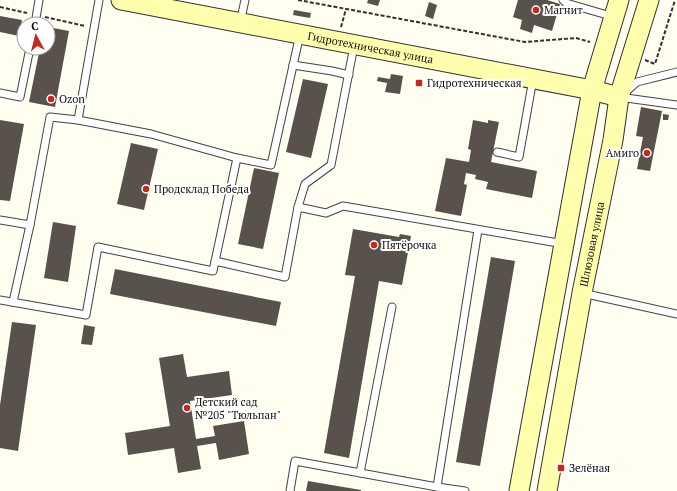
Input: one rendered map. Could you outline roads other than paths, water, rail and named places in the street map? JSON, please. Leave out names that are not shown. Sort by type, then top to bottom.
[{"type":"main road","name":"Гидротехническая улица","points":[[121,0],[592,90],[619,97]]},
{"type":"main road","name":"Шлюзовая улица","points":[[547,491],[582,293],[614,140],[619,97],[649,0]]},
{"type":"main road","points":[[519,491],[592,90],[617,9]]},
{"type":"lane","points":[[36,16],[39,0]]},
{"type":"lane","points":[[78,120],[99,0]]},
{"type":"lane","points":[[240,23],[245,0]]},
{"type":"lane","points":[[563,0],[566,3],[617,9]]},
{"type":"lane","points":[[13,302],[30,225],[50,117],[78,120],[151,134],[237,158],[271,165],[300,34]]},
{"type":"lane","points":[[215,261],[285,277],[298,207],[305,184],[330,165],[355,45]]},
{"type":"lane","points":[[0,93],[20,96],[28,56]]},
{"type":"lane","points":[[293,65],[349,75]]},
{"type":"lane","points":[[619,97],[637,82],[677,72]]},
{"type":"lane","points":[[497,152],[520,157],[533,79]]},
{"type":"lane","points":[[619,97],[677,105]]},
{"type":"lane","points":[[0,300],[86,315],[98,247],[213,271],[237,158]]},
{"type":"lane","points":[[298,207],[326,213],[344,206],[564,244]]},
{"type":"lane","points":[[0,220],[30,225]]},
{"type":"lane","points":[[437,487],[478,230]]},
{"type":"lane","points":[[582,293],[677,314]]},
{"type":"lane","points":[[360,473],[392,308]]},
{"type":"lane","points":[[290,491],[296,461],[465,491]]},
{"type":"place","name":"Магнит","points":[[536,10]]},
{"type":"place","name":"Гидротехническая","points":[[419,83]]},
{"type":"place","name":"Ozon","points":[[51,99]]},
{"type":"place","name":"Амиго","points":[[647,153]]},
{"type":"place","name":"Продсклад Победа","points":[[146,189]]},
{"type":"place","name":"Пятёрочка","points":[[374,245]]},
{"type":"place","name":"Детский сад №205 \"Тюльпан\"","points":[[187,408]]},
{"type":"place","name":"Зелёная","points":[[561,468]]}]
